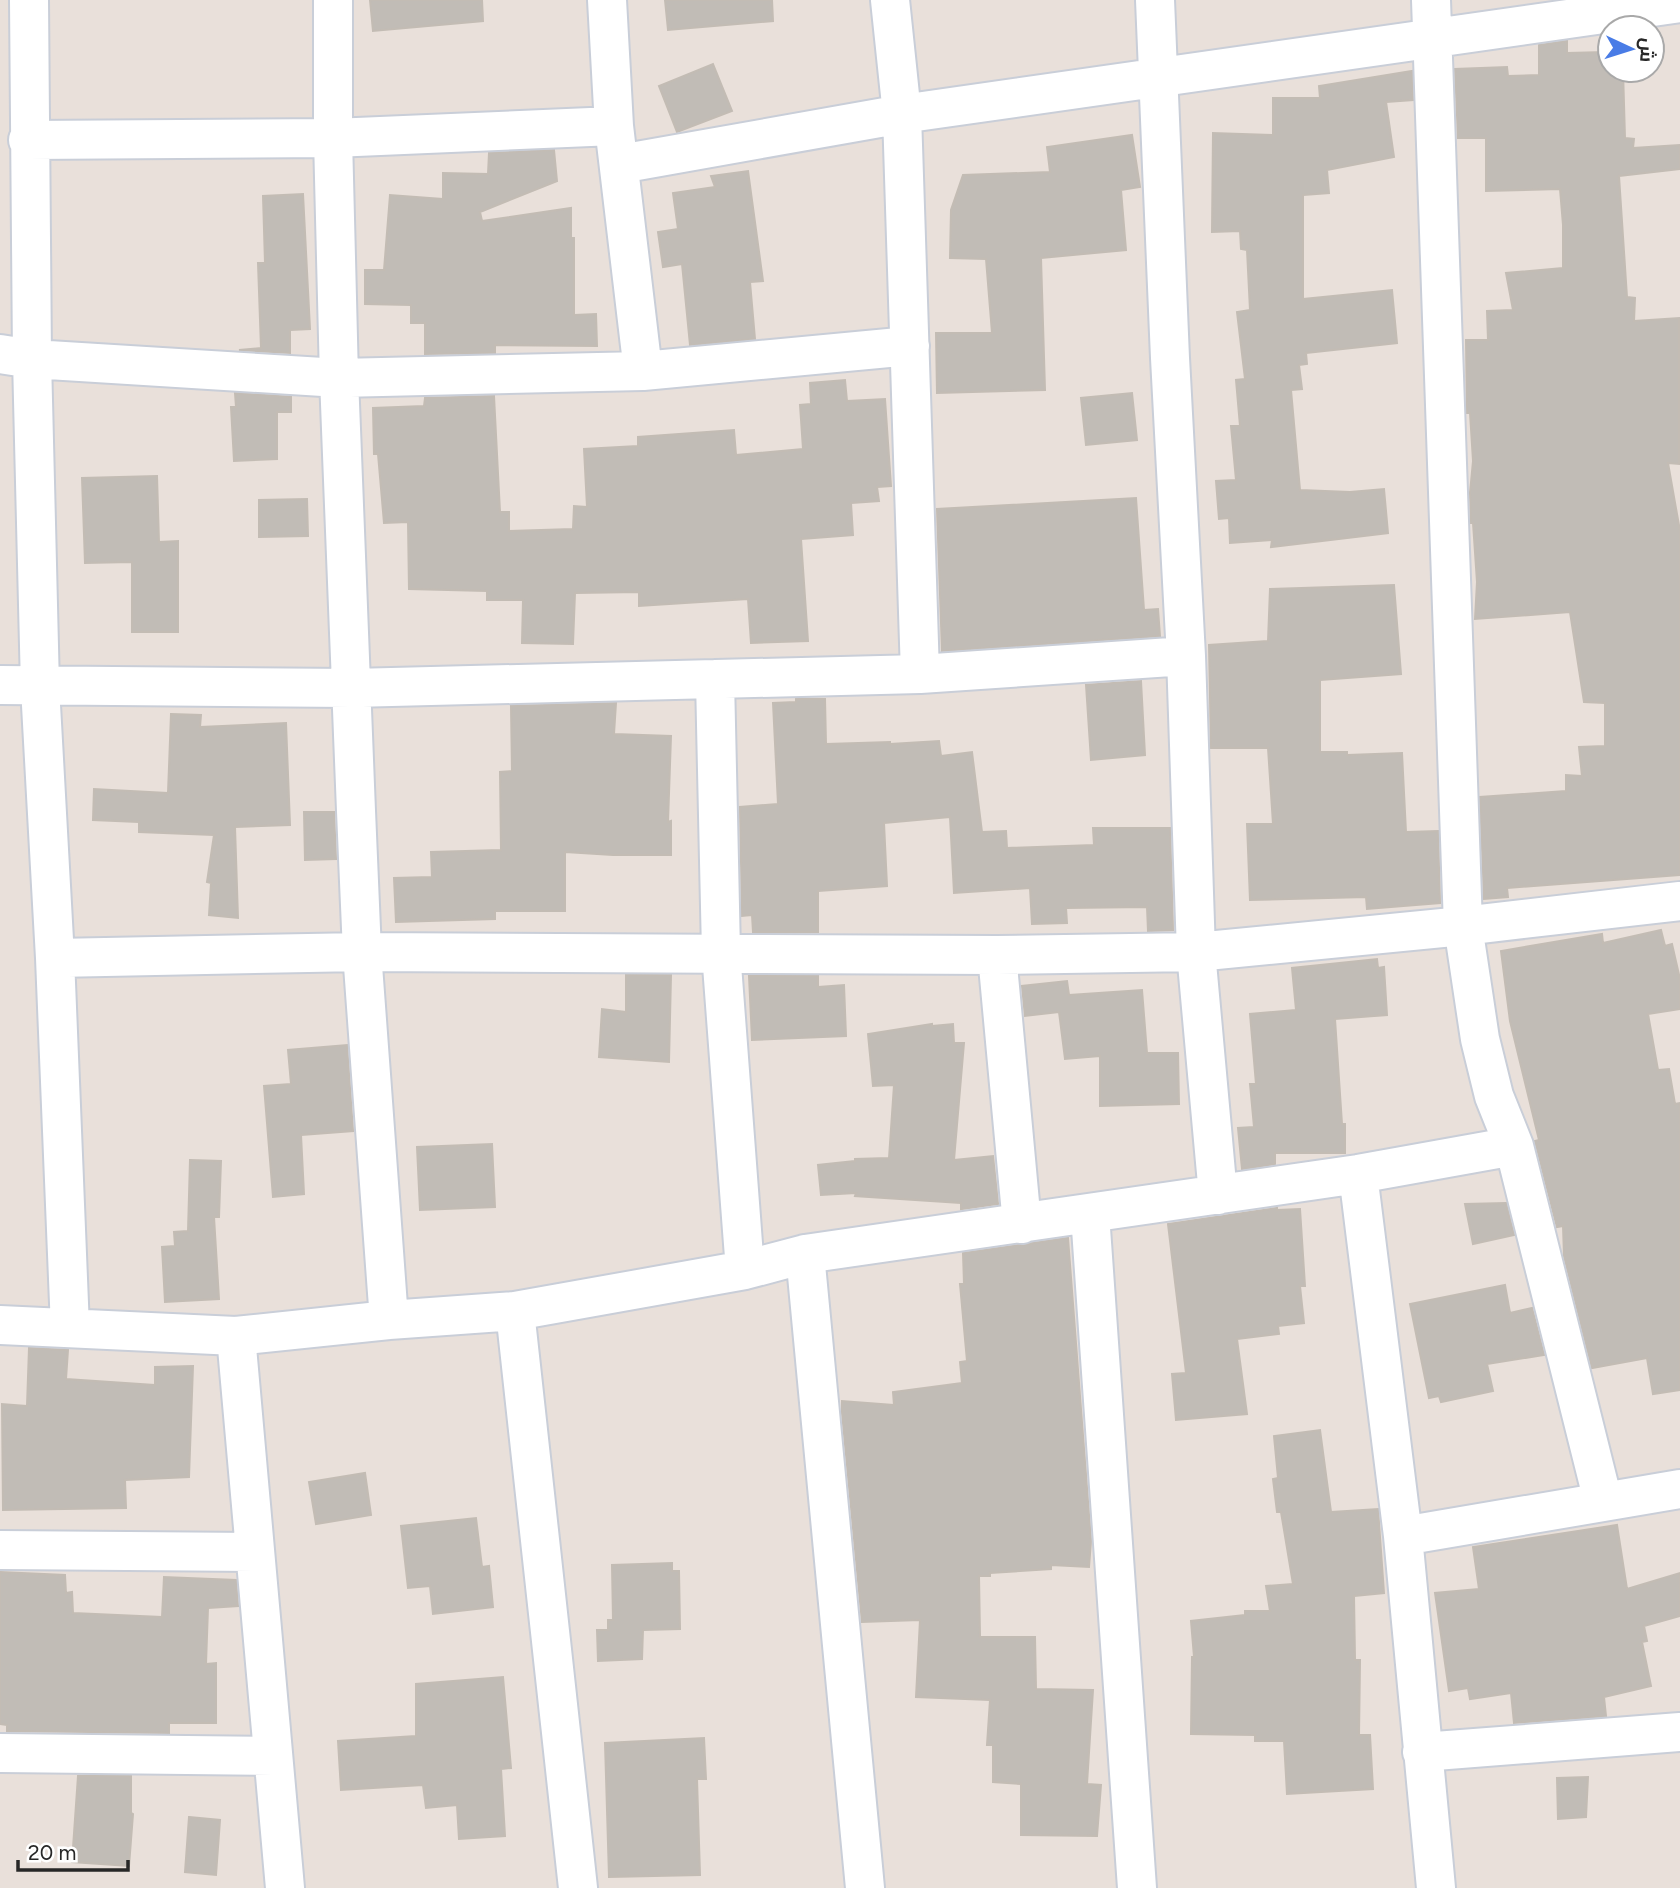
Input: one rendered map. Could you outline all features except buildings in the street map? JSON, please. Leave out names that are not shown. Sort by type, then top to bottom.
[{"type":"street","points":[[29,0],[29,140],[16,356],[40,687],[55,958],[70,1328]]},
{"type":"street","points":[[333,0],[333,138],[340,378],[362,952],[389,1320]]},
{"type":"street","points":[[607,0],[614,126],[643,371]]},
{"type":"street","points":[[890,0],[902,114],[920,674]]},
{"type":"street","points":[[1155,0],[1186,656],[1196,952],[1218,1195]]},
{"type":"street","points":[[620,164],[902,114],[1159,78],[1431,19],[1680,3]]},
{"type":"street","points":[[1431,19],[1463,926],[1480,1039],[1494,1096],[1514,1146],[1603,1501]]},
{"type":"street","points":[[29,140],[333,138],[614,126]]},
{"type":"street","points":[[16,356],[340,378],[643,371],[910,346]]},
{"type":"street","points":[[0,685],[352,688],[920,674],[1186,656]]},
{"type":"street","points":[[715,679],[720,953],[746,1270]]},
{"type":"street","points":[[55,958],[362,952],[997,955],[1196,952],[1463,926],[1680,901]]},
{"type":"street","points":[[997,955],[1022,1224]]},
{"type":"street","points":[[0,1325],[236,1336],[389,1320],[515,1311],[746,1270],[805,1254],[1358,1174],[1514,1146]]},
{"type":"street","points":[[1358,1174],[1403,1536],[1436,1888]]},
{"type":"street","points":[[1090,1214],[1138,1888]]},
{"type":"street","points":[[805,1254],[865,1888]]},
{"type":"street","points":[[515,1311],[578,1888]]},
{"type":"street","points":[[236,1336],[285,1888]]},
{"type":"street","points":[[1403,1536],[1680,1489]]},
{"type":"street","points":[[0,1550],[256,1552]]},
{"type":"street","points":[[1422,1752],[1680,1732]]},
{"type":"street","points":[[0,1753],[273,1756]]}]
